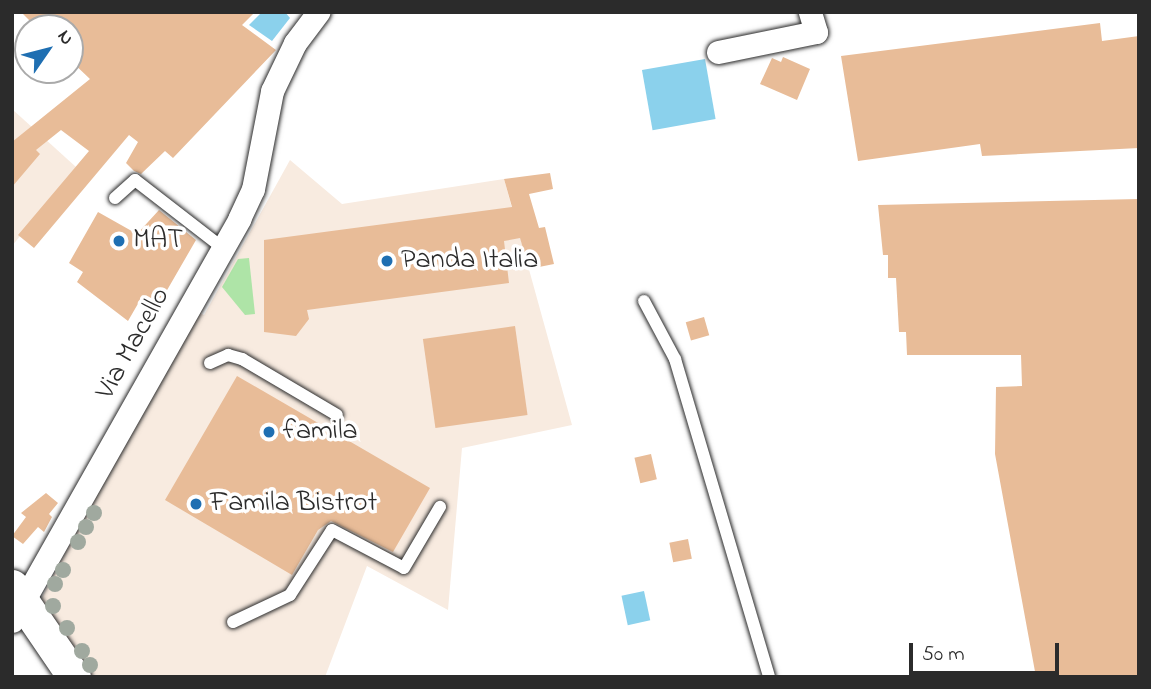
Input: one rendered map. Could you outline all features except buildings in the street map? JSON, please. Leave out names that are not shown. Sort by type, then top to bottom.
[{"type":"main road","points":[[15,608],[47,677]]},
{"type":"main road","points":[[15,608],[74,677]]},
{"type":"street","name":"Via Macello","points":[[15,608],[223,248],[253,189],[272,90],[295,43],[318,12]]},
{"type":"street","points":[[718,52],[816,32],[810,12]]},
{"type":"lane","points":[[115,198],[135,180],[223,248]]},
{"type":"lane","points":[[644,301],[675,359],[769,677]]},
{"type":"lane","points":[[210,363],[228,355],[242,359],[337,415]]},
{"type":"lane","points":[[233,622],[290,595],[332,530],[404,568],[440,507]]},
{"type":"shaded area","points":[[12,109],[76,167],[12,246]]},
{"type":"shaded area","points":[[290,160],[342,204],[504,179],[572,425],[462,448],[448,610],[367,566],[325,677],[84,677],[39,603],[112,463],[198,312],[204,315]]},
{"type":"green space","points":[[249,258],[255,314],[245,315],[222,287],[238,259]]},
{"type":"water","points":[[262,12],[285,12],[290,18],[272,41],[249,25]]},
{"type":"water","points":[[705,59],[716,119],[653,130],[642,70]]},
{"type":"water","points":[[644,591],[650,620],[628,625],[622,596]]},
{"type":"place","name":"MAT","points":[[119,241]]},
{"type":"place","name":"Panda Italia","points":[[387,261]]},
{"type":"place","name":"famila","points":[[269,432]]},
{"type":"place","name":"Famila Bistrot","points":[[196,504]]}]
